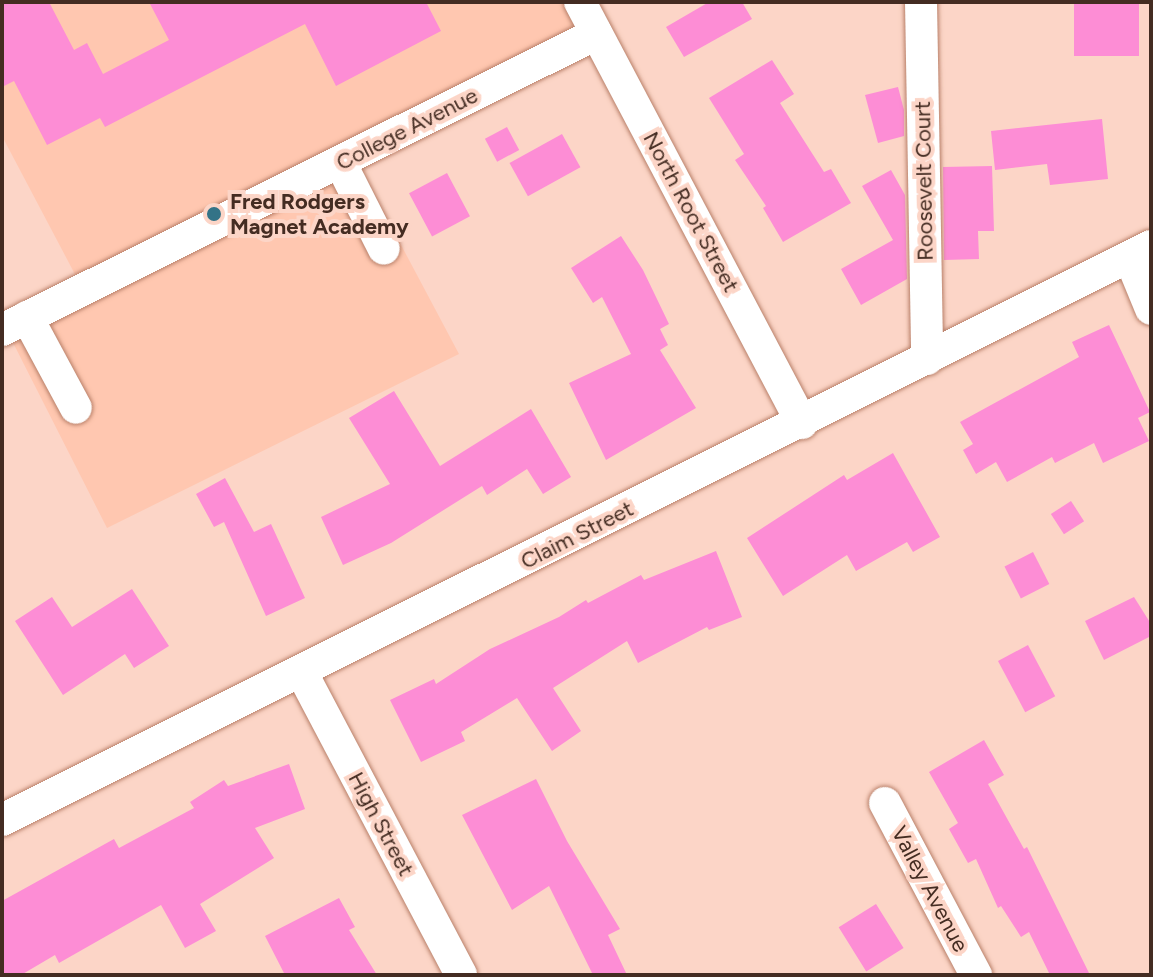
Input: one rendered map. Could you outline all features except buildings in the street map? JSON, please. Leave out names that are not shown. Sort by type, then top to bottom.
[{"type":"street","name":"North Root Street","points":[[580,2],[802,423]]},
{"type":"street","name":"Roosevelt Court","points":[[921,2],[927,359]]},
{"type":"street","name":"College Avenue","points":[[14,324],[596,34]]},
{"type":"street","points":[[340,162],[384,249]]},
{"type":"street","name":"Claim Street","points":[[2,820],[302,673],[1140,252]]},
{"type":"street","points":[[1140,252],[1151,309]]},
{"type":"street","points":[[14,324],[76,408]]},
{"type":"street","name":"High Street","points":[[302,673],[461,975]]},
{"type":"street","name":"Valley Avenue","points":[[885,803],[976,975]]},
{"type":"shaded area","name":"Fred Rodgers Magnet Academy","points":[[2,2],[563,2],[577,29],[349,147],[459,354],[107,528],[2,321],[78,280],[2,136]]},
{"type":"place","name":"Fred Rodgers Magnet Academy","points":[[214,214]]}]
